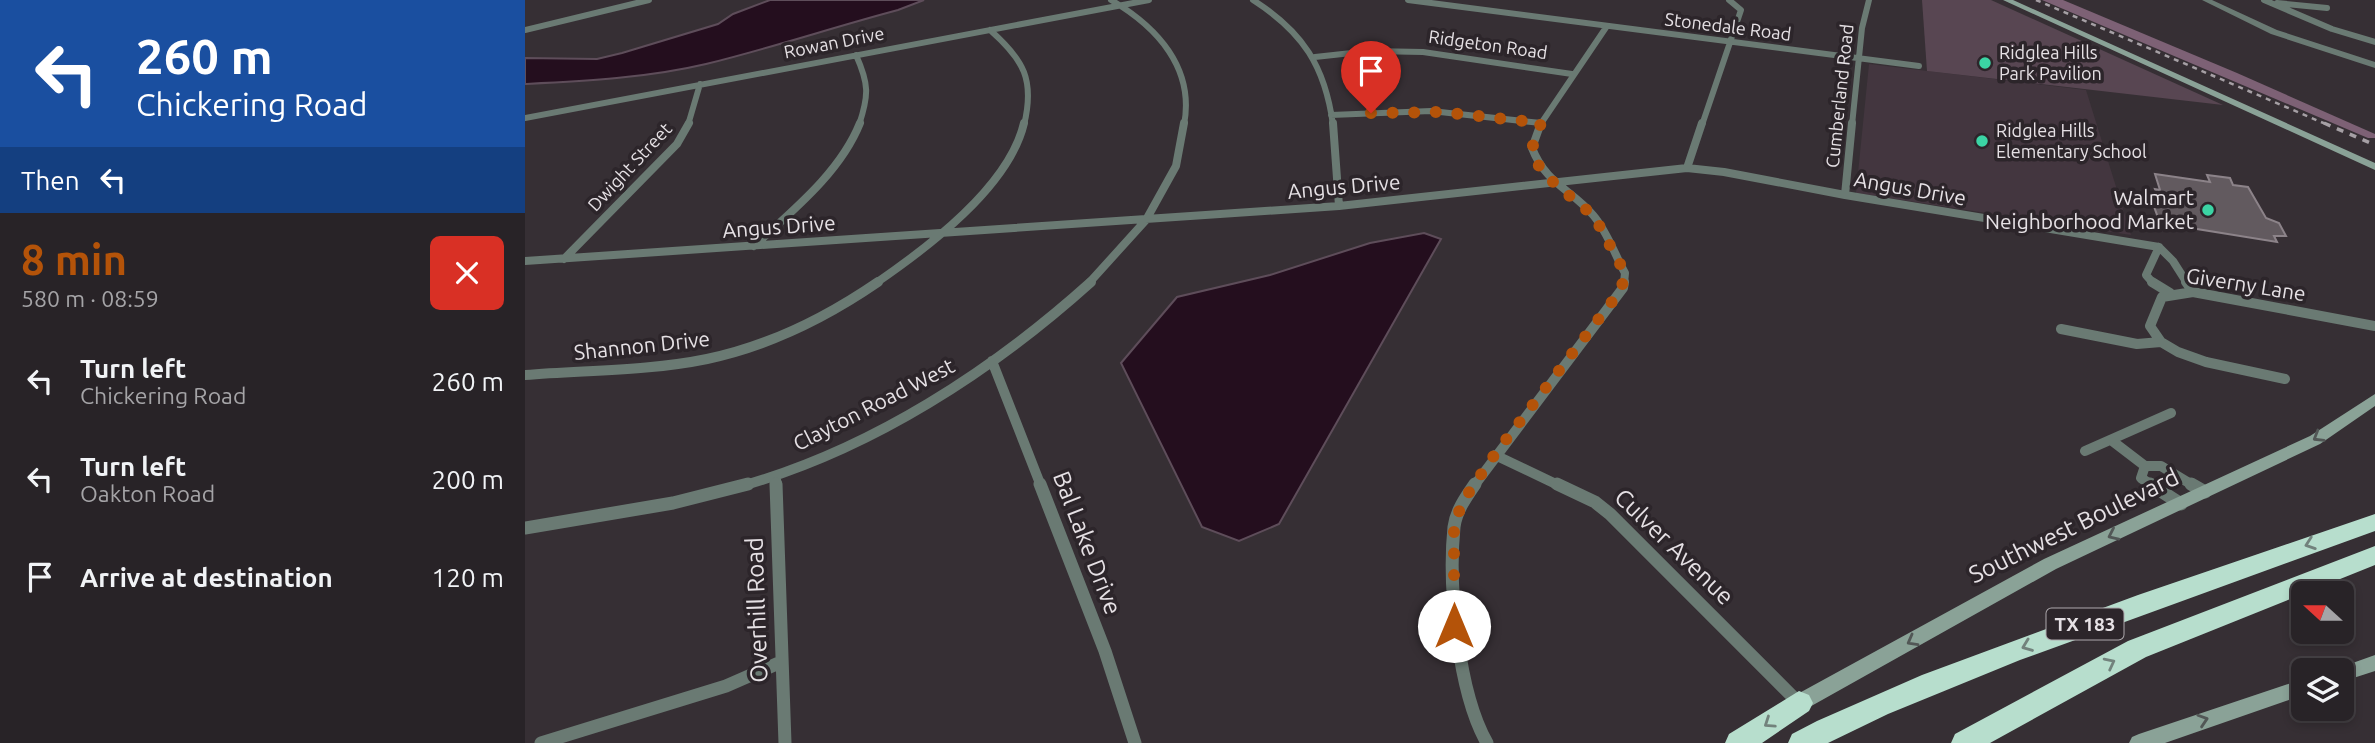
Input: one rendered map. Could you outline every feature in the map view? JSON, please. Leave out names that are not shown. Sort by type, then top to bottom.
[{"type":"highway","name":"TX 183","points":[[1802,743],[1832,726],[1970,668],[2141,602],[2375,522]]},
{"type":"highway","name":"TX 183","points":[[1965,743],[2137,649],[2375,555]]},
{"type":"highway","points":[[1739,743],[1799,703]]},
{"type":"main road","points":[[2007,0],[2273,118],[2375,167]]},
{"type":"main road","points":[[2273,118],[2318,133],[2375,158]]},
{"type":"main road","name":"Southwest Boulevard","points":[[1799,703],[2050,564],[2315,440],[2375,399]]},
{"type":"main road","points":[[2354,670],[2375,663]]},
{"type":"main road","points":[[2139,743],[2291,691]]},
{"type":"street","points":[[525,30],[649,0]]},
{"type":"street","name":"Rowan Drive","points":[[525,117],[990,30],[1116,3],[1149,0]]},
{"type":"street","points":[[1253,0],[1293,30],[1315,57],[1327,90],[1339,206]]},
{"type":"street","name":"Stonedale Road","points":[[1408,0],[1919,66]]},
{"type":"street","points":[[1687,168],[1741,10],[1729,0]]},
{"type":"street","name":"Cumberland Road","points":[[1845,195],[1862,28],[1869,0]]},
{"type":"street","points":[[2206,0],[2274,32],[2375,65]]},
{"type":"street","points":[[2266,1],[2327,8]]},
{"type":"street","points":[[2266,1],[2332,29],[2375,42]]},
{"type":"street","name":"Clayton Road West","points":[[525,528],[679,502],[776,475],[820,458],[910,413],[992,361],[1038,328],[1096,277],[1146,219],[1167,185],[1185,139],[1185,77],[1163,40],[1139,16],[1116,3]]},
{"type":"street","points":[[1487,743],[1476,724],[1454,626],[1454,525],[1463,501],[1495,454],[1623,288],[1625,273],[1594,216],[1554,183],[1539,166],[1532,148],[1541,123],[1607,26]]},
{"type":"street","name":"Shannon Drive","points":[[525,375],[699,360],[754,346],[803,326],[844,304],[913,258],[1002,172],[1017,148],[1031,96],[1023,66],[990,30]]},
{"type":"street","name":"Ridgeton Road","points":[[1315,57],[1370,51],[1423,52],[1572,74]]},
{"type":"street","points":[[754,246],[828,175],[843,156],[866,104],[867,79],[856,55]]},
{"type":"street","name":"Dwight Street","points":[[564,259],[677,144],[691,120],[700,84]]},
{"type":"street","points":[[1331,115],[1431,111],[1541,123]]},
{"type":"street","name":"Angus Drive","points":[[525,261],[1339,206],[1687,168],[1724,172],[1845,195],[2159,247]]},
{"type":"street","points":[[2170,293],[2154,284],[2146,275],[2159,247],[2173,261],[2193,292]]},
{"type":"street","name":"Giverny Lane","points":[[2161,342],[2150,326],[2162,297],[2170,293],[2193,292],[2375,326]]},
{"type":"street","points":[[2061,330],[2137,344],[2161,342],[2178,352],[2206,362],[2285,379]]},
{"type":"street","name":"Bal Lake Drive","points":[[992,361],[1105,650],[1135,743]]},
{"type":"street","points":[[2085,451],[2171,413]]},
{"type":"street","points":[[2111,440],[2145,466],[2161,466],[2205,492]]},
{"type":"street","name":"Culver Avenue","points":[[1495,454],[1595,502],[1610,513],[1799,703]]},
{"type":"street","points":[[2145,466],[2141,478],[2181,504]]},
{"type":"street","name":"Overhill Road","points":[[776,475],[785,743]]},
{"type":"street","points":[[541,743],[726,686],[782,662]]},
{"type":"shaded area","points":[[770,0],[924,0],[898,10],[684,69],[616,78],[525,84],[525,58],[597,59],[718,24],[733,14]]},
{"type":"shaded area","points":[[1922,0],[1991,0],[2223,105],[1927,71]]},
{"type":"shaded area","points":[[2042,0],[2063,0],[2375,134],[2375,138],[2368,138]]},
{"type":"shaded area","name":"Ridglea Hills Elementary School","points":[[1869,64],[2086,90],[2131,235],[1856,193]]},
{"type":"shaded area","points":[[1424,233],[1441,239],[1279,524],[1239,541],[1202,527],[1121,363],[1177,297],[1270,275],[1370,243]]},
{"type":"building","name":"Walmart Neighborhood Market","points":[[2155,174],[2210,182],[2207,175],[2230,178],[2233,185],[2248,187],[2266,218],[2279,223],[2286,236],[2274,236],[2277,242],[2160,223],[2152,201],[2161,203],[2155,189],[2160,190]]},
{"type":"railway","points":[[2036,0],[2328,125]]},
{"type":"railway","points":[[2324,123],[2375,145]]},
{"type":"place","name":"Ridglea Hills Park Pavilion","points":[[1985,63]]},
{"type":"place","name":"Ridglea Hills Elementary School","points":[[1982,141]]},
{"type":"place","name":"Walmart Neighborhood Market","points":[[2208,210]]},
{"type":"route","points":[[1371,113],[1442,112],[1541,123],[1532,144],[1539,166],[1554,183],[1594,216],[1625,273],[1623,288],[1495,454],[1463,501],[1454,525],[1454,626]]}]
